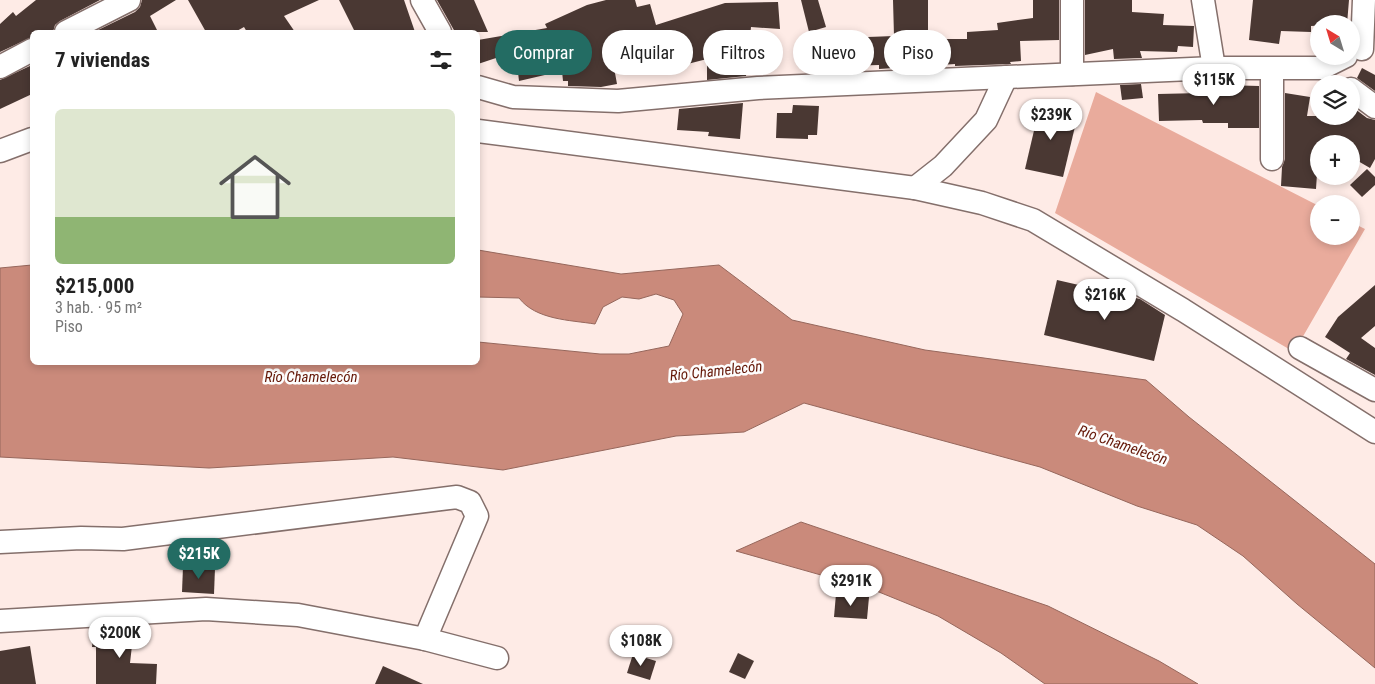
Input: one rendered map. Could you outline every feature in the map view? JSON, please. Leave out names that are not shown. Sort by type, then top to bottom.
[{"type":"street","points":[[422,0],[439,30]]},
{"type":"street","points":[[1072,0],[1072,74]]},
{"type":"street","points":[[1203,0],[1214,68]]},
{"type":"street","points":[[1360,34],[1364,0]]},
{"type":"street","points":[[70,30],[123,1]]},
{"type":"street","points":[[0,67],[30,51]]},
{"type":"street","points":[[480,88],[513,97],[618,101],[758,88],[1214,68],[1322,68],[1328,65]]},
{"type":"street","points":[[1322,68],[1332,75]]},
{"type":"street","points":[[1272,69],[1272,159]]},
{"type":"street","points":[[915,188],[943,166],[986,120],[1006,77]]},
{"type":"street","points":[[1360,95],[1375,107]]},
{"type":"street","points":[[480,132],[915,188],[982,203],[1033,220],[1183,310],[1375,432]]},
{"type":"street","points":[[0,151],[30,140]]},
{"type":"street","points":[[1300,348],[1375,390]]},
{"type":"street","points":[[0,542],[81,538],[123,539],[457,497],[470,502],[476,516],[425,639]]},
{"type":"street","points":[[0,620],[206,609],[298,615],[425,639],[497,658]]},
{"type":"shaded area","points":[[1096,92],[1310,201],[1310,245],[1356,245],[1294,352],[1055,213]]},
{"type":"shaded area","points":[[1360,226],[1365,229],[1360,238]]},
{"type":"water","name":"Río Chamelecón","points":[[480,250],[621,274],[719,265],[792,320],[925,350],[1146,380],[1189,417],[1375,564],[1375,668],[1297,604],[1243,556],[1197,525],[1137,506],[1040,467],[804,403],[744,432],[676,436],[503,470],[393,457],[209,468],[0,457],[0,268],[30,265],[30,365],[480,365],[480,342],[600,354],[629,354],[669,346],[683,314],[674,300],[656,294],[639,299],[622,297],[603,307],[595,324],[544,315],[526,305],[519,298],[480,297]]},
{"type":"water","points":[[801,522],[1048,606],[1159,661],[1198,684],[1045,684],[1001,653],[938,616],[874,590],[736,551]]},
{"type":"building","points":[[36,0],[100,0],[60,21],[55,25],[54,30],[30,30],[30,38],[0,52],[0,24],[13,12],[16,16]]},
{"type":"building","points":[[142,0],[176,0],[150,16],[157,30],[98,30],[135,12],[140,7]]},
{"type":"building","points":[[188,0],[319,0],[284,16],[294,30],[246,30],[244,27],[239,30],[205,30]]},
{"type":"building","points":[[339,0],[404,0],[414,30],[354,30]]},
{"type":"building","points":[[437,0],[474,0],[488,32],[480,32],[480,30],[454,30]]},
{"type":"building","points":[[606,0],[635,0],[637,7],[650,4],[656,25],[725,3],[778,2],[780,29],[751,27],[751,30],[703,30],[703,60],[693,63],[693,30],[602,30],[602,75],[615,75],[617,84],[601,87],[568,86],[568,81],[563,81],[562,75],[592,75],[592,30],[536,30],[547,28],[545,24],[587,5]]},
{"type":"building","points":[[801,0],[818,0],[826,27],[808,30]]},
{"type":"building","points":[[893,0],[928,0],[928,30],[894,30]]},
{"type":"building","points":[[1033,0],[1059,0],[1059,40],[1020,41],[1021,61],[1010,62],[1011,64],[955,66],[955,64],[951,64],[951,39],[967,39],[967,32],[998,30],[997,23],[1033,18]]},
{"type":"building","points":[[1085,0],[1132,0],[1132,12],[1164,14],[1163,25],[1194,26],[1193,47],[1178,46],[1177,52],[1140,51],[1142,58],[1114,59],[1113,49],[1085,55]]},
{"type":"building","points":[[1253,0],[1349,0],[1348,15],[1310,15],[1310,32],[1281,31],[1279,44],[1249,40]]},
{"type":"building","points":[[884,36],[884,69],[879,69],[879,65],[874,65],[874,37]]},
{"type":"building","points":[[495,37],[495,58],[480,63],[480,40]]},
{"type":"building","points":[[30,66],[30,95],[0,109],[0,80]]},
{"type":"building","points":[[1362,68],[1375,75],[1375,91],[1360,80],[1358,75]]},
{"type":"building","points":[[518,75],[545,75],[519,81]]},
{"type":"building","points":[[707,75],[746,75],[746,76],[707,80]]},
{"type":"building","points":[[1202,82],[1224,82],[1224,85],[1259,86],[1259,128],[1228,128],[1228,123],[1203,123],[1202,120],[1159,121],[1158,94],[1202,93]]},
{"type":"building","points":[[1141,84],[1143,98],[1122,100],[1120,85]]},
{"type":"building","points":[[1285,93],[1310,97],[1307,116],[1310,116],[1310,125],[1360,125],[1360,113],[1367,118],[1375,120],[1375,159],[1370,168],[1360,162],[1360,135],[1310,135],[1310,185],[1316,185],[1316,189],[1281,186],[1282,167],[1285,159]]},
{"type":"building","points":[[743,103],[740,139],[708,136],[709,132],[677,130],[679,109]]},
{"type":"building","points":[[793,105],[819,106],[817,135],[808,135],[808,139],[776,138],[777,113],[792,113]]},
{"type":"building","points":[[1040,105],[1078,114],[1063,177],[1025,169]]},
{"type":"building","points":[[1367,169],[1375,177],[1375,185],[1362,197],[1350,185],[1360,185],[1360,176]]},
{"type":"building","points":[[1057,280],[1140,299],[1165,315],[1154,361],[1044,335]]},
{"type":"building","points":[[1375,285],[1375,326],[1361,338],[1375,348],[1375,375],[1346,359],[1350,353],[1325,337],[1338,317]]},
{"type":"building","points":[[183,567],[215,568],[214,594],[182,592]]},
{"type":"building","points":[[836,594],[869,597],[867,619],[834,617]]},
{"type":"building","points":[[134,628],[130,663],[157,664],[156,684],[96,684],[96,647],[92,647],[94,629]]},
{"type":"building","points":[[30,646],[36,684],[0,684],[0,651]]},
{"type":"building","points":[[738,653],[754,661],[745,679],[729,672]]},
{"type":"building","points":[[633,654],[656,661],[650,680],[627,673]]},
{"type":"building","points":[[383,666],[423,684],[375,684]]}]
